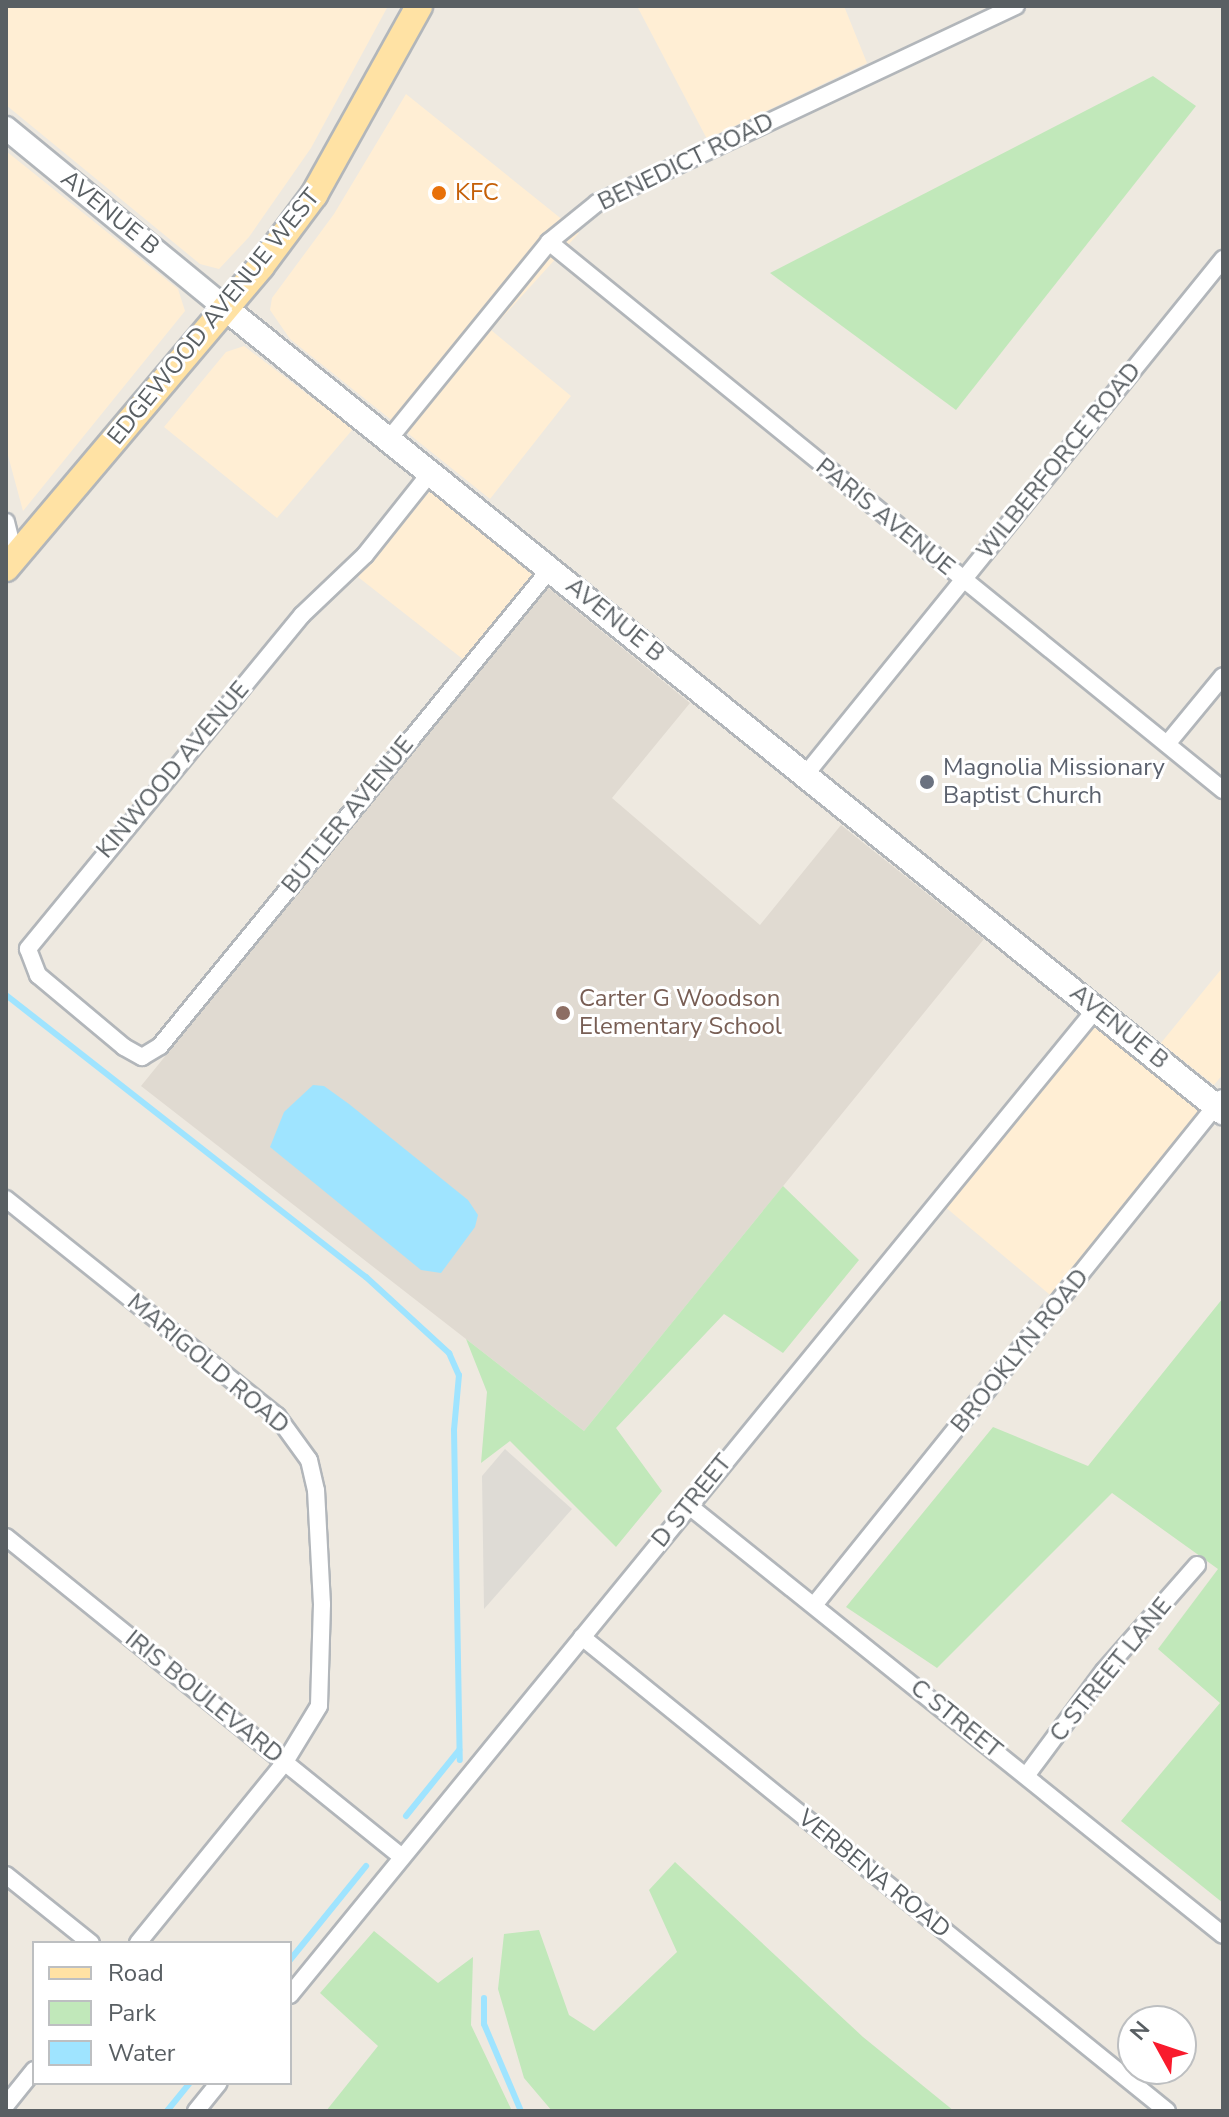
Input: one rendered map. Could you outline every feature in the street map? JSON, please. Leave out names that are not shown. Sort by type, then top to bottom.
[{"type":"main road","name":"EDGEWOOD AVENUE WEST","points":[[10,563],[225,308],[325,178],[419,6]]},
{"type":"main road","name":"AVENUE B","points":[[225,308],[1096,1009],[1221,1105]]},
{"type":"street","name":"BENEDICT ROAD","points":[[389,439],[549,242],[597,203],[1016,6]]},
{"type":"street","name":"AVENUE B","points":[[6,128],[225,308]]},
{"type":"street","name":"PARIS AVENUE","points":[[549,242],[1223,790]]},
{"type":"street","name":"WILBERFORCE ROAD","points":[[806,774],[1223,259]]},
{"type":"street","name":"KINWOOD AVENUE","points":[[142,1057],[38,975],[30,966],[28,949],[302,615],[365,555],[431,472]]},
{"type":"street","points":[[6,522],[10,563]]},
{"type":"street","name":"BUTLER AVENUE","points":[[142,1057],[160,1046],[551,568]]},
{"type":"street","points":[[1167,744],[1223,676]]},
{"type":"street","name":"D STREET","points":[[292,1993],[1096,1009]]},
{"type":"street","name":"BROOKLYN ROAD","points":[[815,1604],[1221,1105]]},
{"type":"street","name":"MARIGOLD ROAD","points":[[6,1199],[277,1416],[309,1460],[320,1561],[321,1687],[310,1727],[140,1941]]},
{"type":"street","name":"C STREET","points":[[688,1505],[1223,1935]]},
{"type":"street","name":"IRIS BOULEVARD","points":[[6,1537],[402,1857]]},
{"type":"street","name":"C STREET LANE","points":[[1026,1776],[1104,1671],[1197,1565]]},
{"type":"street","name":"VERBENA ROAD","points":[[582,1637],[1167,2111]]},
{"type":"street","points":[[6,1875],[88,1941]]},
{"type":"street","points":[[6,2105],[32,2072]]},
{"type":"street","points":[[196,2111],[217,2085]]},
{"type":"shaded area","points":[[6,6],[388,6],[311,148],[249,237],[219,269],[200,264],[6,105]]},
{"type":"shaded area","points":[[637,6],[844,6],[867,63],[707,139]]},
{"type":"shaded area","points":[[406,94],[579,233],[491,330],[571,396],[490,499],[290,339],[270,310],[272,298],[334,214]]},
{"type":"shaded area","points":[[6,151],[178,289],[185,311],[23,511],[6,448]]},
{"type":"shaded area","points":[[244,346],[353,429],[277,518],[164,427],[226,352]]},
{"type":"shaded area","points":[[430,491],[546,586],[478,671],[358,577]]},
{"type":"shaded area","name":"Carter G Woodson Elementary School","points":[[546,586],[690,703],[612,798],[760,925],[841,825],[984,939],[584,1431],[141,1086]]},
{"type":"shaded area","points":[[1223,967],[1223,1074],[1214,1085],[1161,1043]]},
{"type":"shaded area","points":[[1094,1026],[1203,1115],[1055,1299],[944,1206]]},
{"type":"shaded area","points":[[505,1449],[572,1509],[484,1609],[482,1476]]},
{"type":"green space","points":[[1153,76],[1196,106],[956,410],[770,273]]},
{"type":"green space","points":[[783,1186],[859,1260],[783,1353],[724,1314],[616,1428],[662,1491],[616,1547],[510,1441],[481,1463],[487,1392],[466,1339],[584,1431]]},
{"type":"green space","points":[[1223,1298],[1223,1903],[1121,1821],[1220,1703],[1158,1649],[1218,1569],[1112,1493],[937,1668],[846,1607],[993,1427],[1088,1466]]},
{"type":"green space","points":[[675,1862],[863,2037],[954,2111],[552,2111],[524,2078],[498,1989],[504,1934],[539,1930],[569,2015],[594,2031],[677,1952],[649,1890]]},
{"type":"green space","points":[[374,1931],[438,1983],[473,1957],[471,2025],[512,2111],[326,2111],[378,2046],[320,1993]]},
{"type":"water","points":[[313,1085],[324,1086],[349,1104],[468,1200],[478,1215],[475,1227],[441,1273],[421,1270],[270,1147],[284,1112]]},
{"type":"waterway","points":[[6,995],[366,1277],[449,1353],[459,1375],[454,1430],[460,1760]]},
{"type":"waterway","points":[[406,1816],[459,1750]]},
{"type":"waterway","points":[[292,1958],[366,1866]]},
{"type":"waterway","points":[[484,1998],[484,2024],[521,2111]]},
{"type":"waterway","points":[[167,2111],[188,2085]]},
{"type":"place","name":"KFC","points":[[439,193]]},
{"type":"place","name":"Magnolia Missionary Baptist Church","points":[[927,782]]},
{"type":"place","name":"Carter G Woodson Elementary School","points":[[563,1013]]}]
